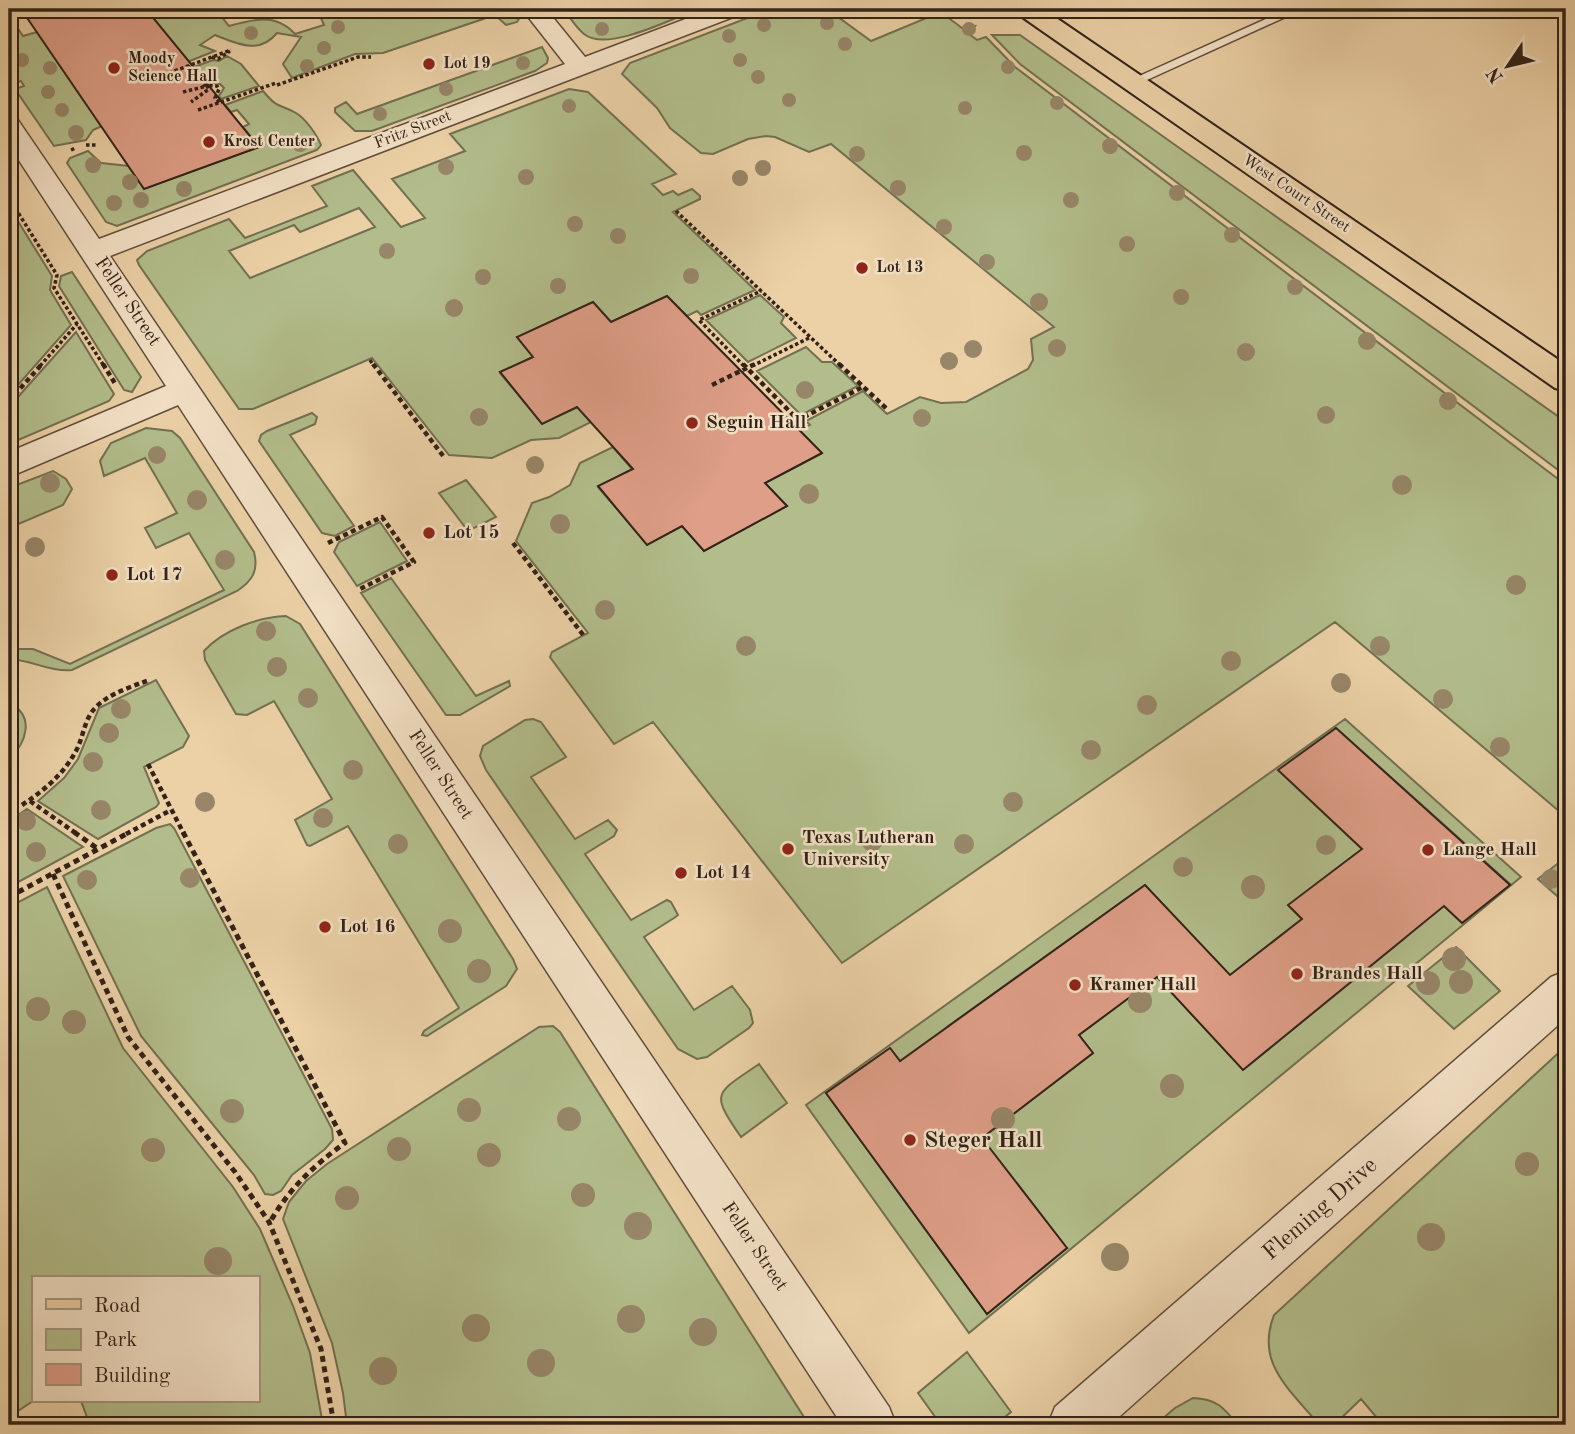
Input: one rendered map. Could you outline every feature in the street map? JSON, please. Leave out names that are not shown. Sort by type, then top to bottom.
[{"type":"main road","name":"West Court Street","points":[[1027,9],[1566,380]]},
{"type":"street","points":[[534,9],[580,67]]},
{"type":"street","name":"Fritz Street","points":[[93,252],[733,9]]},
{"type":"street","name":"Feller Street","points":[[9,125],[871,1425]]},
{"type":"street","points":[[9,465],[185,390]]},
{"type":"street","name":"Fleming Drive","points":[[1073,1425],[1566,991]]},
{"type":"lane","points":[[1132,82],[1297,9]]},
{"type":"path","points":[[169,72],[212,57]]},
{"type":"path","points":[[198,110],[358,57],[371,57]]},
{"type":"path","points":[[188,66],[204,85],[217,86],[219,89],[215,98],[220,103]]},
{"type":"path","points":[[183,92],[207,86],[209,89],[191,102]]},
{"type":"path","points":[[86,145],[96,145]]},
{"type":"path","points":[[71,150],[76,148]]},
{"type":"path","points":[[9,198],[57,275],[54,288],[131,413]]},
{"type":"path","points":[[676,211],[888,410]]},
{"type":"path","points":[[9,218],[19,215]]},
{"type":"path","points":[[761,290],[699,320],[798,420],[863,387]]},
{"type":"path","points":[[9,401],[77,324]]},
{"type":"path","points":[[712,385],[811,337]]},
{"type":"path","points":[[370,360],[444,457]]},
{"type":"path","points":[[328,543],[382,517],[414,562],[359,590]]},
{"type":"path","points":[[513,543],[584,636]]},
{"type":"path","points":[[22,805],[46,789],[64,769],[78,746],[90,713],[97,705],[149,680]]},
{"type":"path","points":[[148,764],[345,1143],[299,1178],[281,1201],[269,1223]]},
{"type":"path","points":[[30,800],[97,849]]},
{"type":"path","points":[[9,897],[171,810]]},
{"type":"path","points":[[53,874],[128,1037],[234,1172],[269,1223],[321,1349],[334,1425]]},
{"type":"green space","points":[[9,9],[21,9],[25,15],[12,20],[23,36],[37,32],[102,126],[93,130],[86,140],[54,146],[15,89],[24,86],[21,81],[12,84],[9,79]]},
{"type":"green space","points":[[122,9],[227,9],[218,12],[229,26],[256,20],[272,20],[288,27],[295,34],[324,25],[320,16],[327,9],[513,9],[520,17],[517,22],[506,25],[495,15],[383,53],[355,54],[292,78],[283,64],[301,37],[277,33],[263,44],[248,46],[215,35],[200,45],[215,51],[167,70]]},
{"type":"green space","points":[[563,9],[698,9],[624,37],[594,39],[584,34]]},
{"type":"green space","points":[[771,9],[827,9],[871,41],[948,9],[959,9],[946,16],[962,28],[975,26],[969,34],[977,40],[986,37],[1015,67],[1566,485],[1566,817],[1335,622],[842,963],[653,722],[614,744],[550,657],[552,652],[588,633],[516,541],[532,503],[570,485],[580,463],[613,447],[632,469],[598,487],[647,544],[682,526],[704,551],[787,506],[765,483],[821,454],[799,430],[810,425],[806,421],[863,391],[887,414],[920,397],[941,403],[966,402],[1028,369],[1033,360],[1031,339],[1054,327],[831,144],[809,152],[775,137],[766,136],[748,139],[713,154],[701,153],[670,128],[657,108],[622,74],[630,63]]},
{"type":"green space","points":[[992,35],[1020,35],[1566,422],[1566,476],[1020,64]]},
{"type":"green space","points":[[542,47],[548,58],[547,63],[535,71],[372,131],[355,131],[335,112],[335,108],[346,102],[357,114]]},
{"type":"green space","points":[[227,56],[241,64],[259,86],[221,99],[219,96],[224,88],[220,84],[207,82],[194,67],[213,60],[219,61]]},
{"type":"green space","points":[[569,89],[588,92],[676,174],[652,184],[663,195],[673,191],[678,195],[692,189],[700,196],[700,199],[673,212],[755,290],[701,315],[697,311],[687,316],[667,296],[611,322],[593,302],[517,337],[533,357],[500,373],[542,423],[578,407],[591,422],[559,438],[531,440],[492,458],[449,455],[372,358],[253,409],[239,409],[137,260],[147,251],[229,219],[245,238],[327,206],[312,186],[353,170],[401,227],[425,218],[392,179],[465,151],[450,134]],"holes":[[[359,208],[375,227],[250,278],[229,251],[294,225],[300,232]]]},
{"type":"green space","points":[[263,91],[276,104],[296,113],[307,123],[321,145],[317,150],[117,226],[106,222],[67,163],[70,158],[88,151],[101,163],[129,166],[145,188],[259,147],[243,127],[249,124],[237,110],[231,112],[225,105]]},
{"type":"green space","points":[[16,218],[52,276],[50,290],[71,325],[9,395],[9,367],[14,365],[9,355],[9,268],[15,266],[9,256],[9,221]]},
{"type":"green space","points":[[72,272],[141,377],[132,392],[124,390],[59,286],[61,276]]},
{"type":"green space","points":[[760,295],[784,317],[781,323],[796,338],[748,362],[706,320]]},
{"type":"green space","points":[[76,332],[114,394],[109,401],[9,444],[9,407]]},
{"type":"green space","points":[[806,347],[822,362],[832,362],[858,386],[801,415],[757,371]]},
{"type":"green space","points":[[312,413],[317,417],[315,424],[290,435],[354,526],[335,536],[322,533],[259,441],[261,435],[267,431]]},
{"type":"green space","points":[[146,428],[172,431],[180,438],[254,552],[256,565],[253,575],[237,591],[72,670],[9,659],[9,649],[33,649],[70,664],[224,590],[189,533],[156,548],[145,528],[177,513],[145,458],[104,476],[100,461],[111,443]]},
{"type":"green space","points":[[53,471],[66,479],[72,489],[63,505],[9,528],[9,488]]},
{"type":"green space","points":[[466,480],[496,517],[468,531],[439,493]]},
{"type":"green space","points":[[380,522],[407,561],[357,586],[334,552],[339,542]]},
{"type":"green space","points":[[391,578],[476,696],[509,681],[510,686],[460,715],[446,715],[361,593]]},
{"type":"green space","points":[[286,616],[300,624],[517,969],[506,986],[427,1036],[422,1035],[424,1031],[459,1008],[348,826],[310,846],[307,845],[295,820],[332,799],[274,701],[247,715],[236,714],[205,660],[204,651],[231,631],[264,619]]},
{"type":"green space","points":[[156,680],[189,736],[183,747],[144,767],[159,803],[156,807],[98,839],[38,801],[64,778],[78,759],[99,708]]},
{"type":"green space","points":[[9,703],[23,715],[26,730],[20,746],[9,760]]},
{"type":"green space","points":[[1345,719],[1521,877],[969,1333],[806,1105]],"holes":[[[1336,728],[1510,885],[1462,923],[1338,808]],[[1335,870],[1405,938],[1243,1070],[1187,1009],[1302,919],[1289,906]],[[1145,885],[1200,944],[1079,1035],[1093,1053],[1016,1112],[947,1027]],[[890,1048],[1005,1196],[1067,1248],[987,1314],[826,1093]]]},
{"type":"green space","points":[[525,720],[541,722],[566,757],[531,777],[575,839],[608,820],[617,830],[614,836],[585,854],[631,920],[667,900],[671,902],[678,915],[644,937],[694,1010],[732,986],[750,1010],[753,1023],[749,1028],[707,1057],[697,1059],[678,1049],[486,770],[480,756],[483,746]]},
{"type":"green space","points":[[27,809],[83,847],[9,887],[9,821]]},
{"type":"green space","points":[[170,824],[332,1129],[333,1140],[325,1149],[292,1175],[281,1191],[273,1195],[265,1194],[254,1175],[141,1036],[63,876],[156,828]]},
{"type":"green space","points":[[1566,857],[1566,904],[1538,879]]},
{"type":"green space","points":[[47,887],[123,1048],[233,1187],[260,1229],[310,1353],[323,1425],[90,1425],[81,1402],[259,1402],[259,1276],[32,1276],[32,1402],[9,1417],[9,907]]},
{"type":"green space","points":[[1456,947],[1500,991],[1454,1029],[1408,986]]},
{"type":"green space","points":[[553,1026],[560,1032],[809,1425],[347,1425],[332,1343],[283,1219],[289,1202],[306,1181],[327,1164],[539,1027]]},
{"type":"green space","points":[[1566,1046],[1566,1425],[1383,1425],[1361,1399],[1334,1425],[1319,1425],[1287,1387],[1272,1362],[1269,1332],[1274,1315]]},
{"type":"green space","points":[[759,1064],[787,1103],[741,1137],[724,1110],[722,1094],[726,1088]]},
{"type":"green space","points":[[967,1352],[1011,1412],[995,1425],[941,1425],[918,1393]]},
{"type":"green space","points":[[1193,1398],[1219,1405],[1238,1425],[1155,1425],[1175,1408]]},
{"type":"building","points":[[21,9],[146,9],[259,147],[144,189]]},
{"type":"building","name":"Seguin Hall","points":[[667,296],[822,453],[765,483],[787,506],[704,551],[682,526],[647,545],[598,486],[633,469],[577,407],[542,424],[500,372],[533,357],[517,337],[593,302],[611,322]]},
{"type":"building","points":[[1336,728],[1510,885],[1462,923],[1444,906],[1243,1070],[1157,977],[1079,1035],[1093,1053],[982,1138],[1067,1248],[987,1314],[826,1093],[890,1048],[900,1061],[1145,885],[1230,975],[1302,919],[1288,905],[1362,849],[1278,770]]},
{"type":"place","name":"Lot 19","points":[[429,64]]},
{"type":"place","name":"Moody Science Hall","points":[[114,68]]},
{"type":"place","name":"Krost Center","points":[[209,142]]},
{"type":"place","name":"Lot 13","points":[[862,268]]},
{"type":"place","name":"Seguin Hall","points":[[692,423]]},
{"type":"place","name":"Lot 15","points":[[429,533]]},
{"type":"place","name":"Lot 17","points":[[112,575]]},
{"type":"place","name":"Texas Lutheran University","points":[[788,849]]},
{"type":"place","name":"Lange Hall","points":[[1428,850]]},
{"type":"place","name":"Lot 14","points":[[681,873]]},
{"type":"place","name":"Lot 16","points":[[325,927]]},
{"type":"place","name":"Brandes Hall","points":[[1297,974]]},
{"type":"place","name":"Kramer Hall","points":[[1075,985]]},
{"type":"place","name":"Steger Hall","points":[[910,1140]]}]
